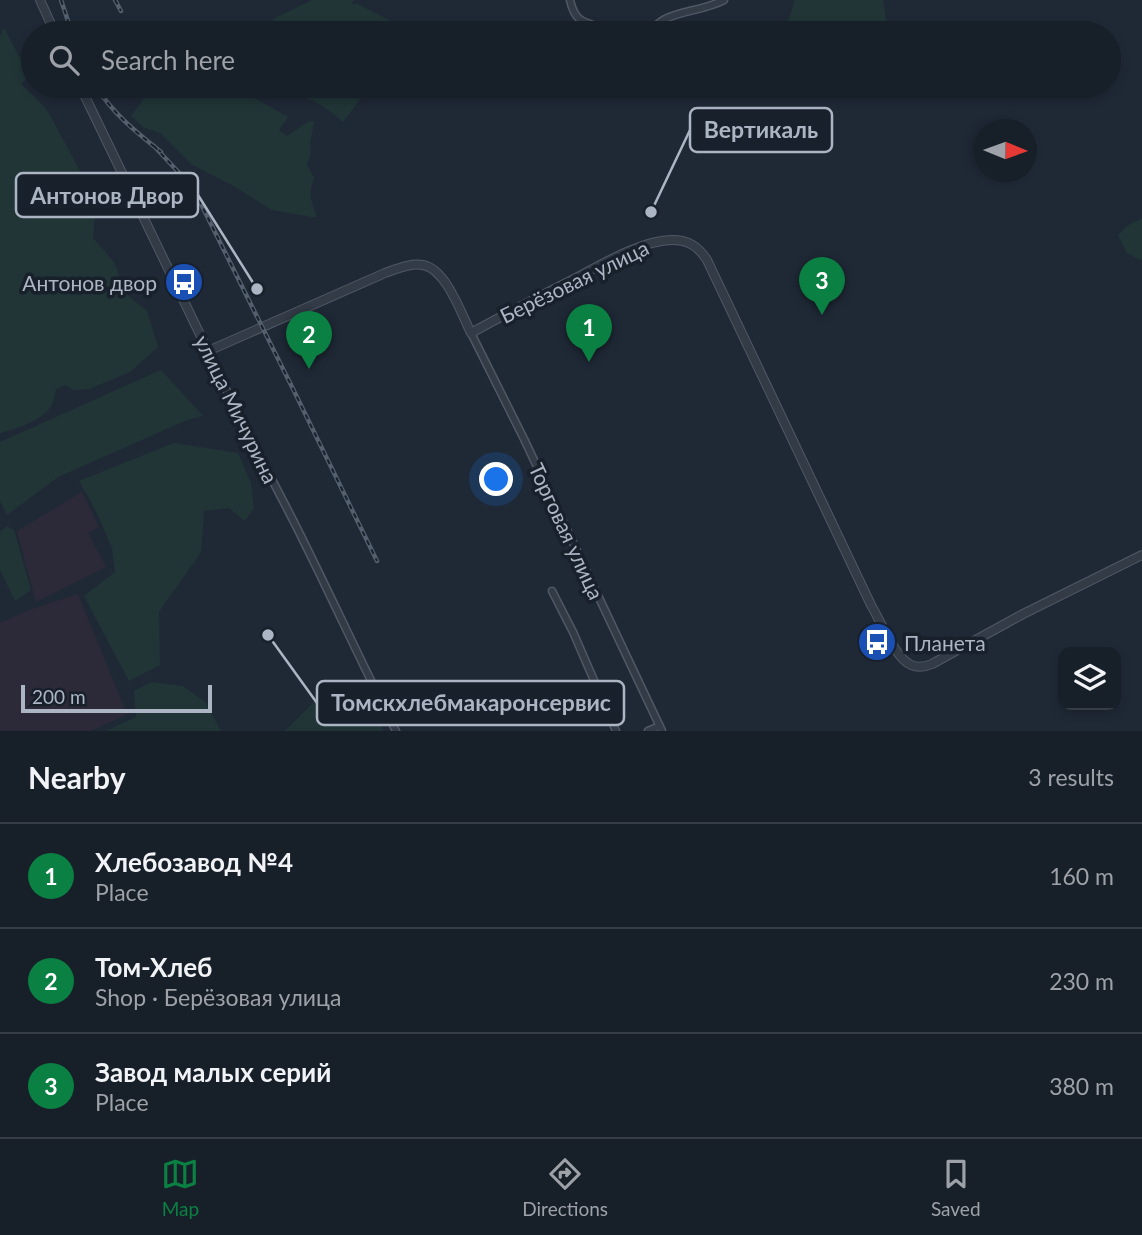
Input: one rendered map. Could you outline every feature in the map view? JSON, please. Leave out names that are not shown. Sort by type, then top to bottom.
[{"type":"street","points":[[40,0],[50,21]]},
{"type":"street","points":[[570,0],[576,18],[584,21]]},
{"type":"street","points":[[661,21],[680,13],[714,6],[724,0]]},
{"type":"street","name":"улица Мичурина","points":[[86,98],[236,412],[396,731]]},
{"type":"street","name":"Берёзовая улица","points":[[471,333],[599,265],[643,246],[674,240],[696,245],[707,260],[871,605],[899,655],[908,664],[923,667],[932,664],[1023,614],[1142,555]]},
{"type":"street","points":[[208,351],[385,273],[417,265],[434,269],[443,277],[471,333]]},
{"type":"street","name":"Торговая улица","points":[[471,333],[661,729]]},
{"type":"street","points":[[552,591],[617,731]]},
{"type":"street","points":[[648,731],[661,729]]},
{"type":"shaded area","points":[[82,492],[99,527],[88,533],[106,567],[36,602],[17,531]]},
{"type":"shaded area","points":[[78,594],[127,714],[91,731],[0,731],[0,623]]},
{"type":"green space","points":[[312,0],[353,0],[352,4],[389,20],[273,21]]},
{"type":"green space","points":[[795,0],[883,0],[886,21],[788,21]]},
{"type":"green space","points":[[4,28],[21,60],[21,98],[36,98],[44,106],[80,171],[84,187],[96,204],[93,238],[114,262],[126,294],[147,311],[158,347],[130,372],[89,389],[74,390],[65,385],[56,389],[51,406],[41,416],[21,427],[0,433],[0,37]]},
{"type":"green space","points":[[255,98],[288,117],[279,130],[287,136],[309,121],[314,122],[311,153],[307,164],[314,178],[311,198],[317,217],[272,210],[191,164],[160,133],[143,127],[131,116],[143,100]]},
{"type":"green space","points":[[306,98],[361,98],[343,122]]},
{"type":"green space","points":[[1142,218],[1140,260],[1127,253],[1118,235],[1127,226]]},
{"type":"green space","points":[[161,370],[203,416],[187,420],[58,477],[7,515],[0,501],[0,442]]},
{"type":"green space","points":[[174,443],[238,453],[251,483],[254,508],[245,521],[229,508],[204,511],[201,552],[159,612],[160,665],[129,681],[84,596],[115,572],[112,548],[79,481]]},
{"type":"green space","points":[[7,526],[14,530],[31,590],[15,601],[0,570],[0,532]]},
{"type":"green space","points":[[151,682],[183,686],[205,702],[221,731],[106,731],[136,717],[134,691]]},
{"type":"green space","points":[[363,691],[383,731],[285,731],[319,697]]},
{"type":"railway","points":[[61,0],[68,21]]},
{"type":"railway","points":[[115,0],[121,11]]},
{"type":"railway","points":[[104,98],[161,152]]},
{"type":"railway","points":[[154,146],[182,176],[200,202],[377,561]]},
{"type":"place","name":"Вертикаль","points":[[651,212]]},
{"type":"place","name":"Антонов двор","points":[[184,282]]},
{"type":"place","name":"Антонов Двор","points":[[257,289]]},
{"type":"place","name":"Завод малых серий","points":[[822,315]]},
{"type":"place","name":"Хлебозавод №4","points":[[589,362]]},
{"type":"place","name":"Том-Хлеб","points":[[309,369]]},
{"type":"place","name":"Томскхлебмакаронсервис","points":[[268,635]]},
{"type":"place","name":"Планета","points":[[877,642]]}]
